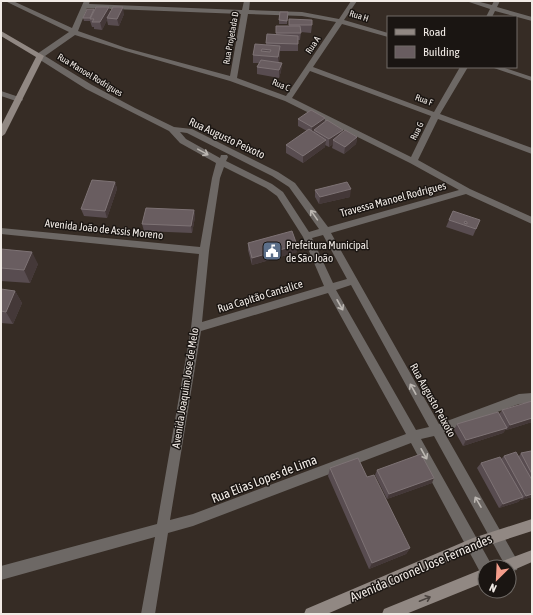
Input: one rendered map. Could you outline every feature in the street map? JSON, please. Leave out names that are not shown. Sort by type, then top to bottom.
[{"type":"street","name":"Rua C","points":[[8,1],[74,32],[124,49],[233,79],[288,99],[467,191],[532,221]]},
{"type":"street","name":"Rua Projetada D","points":[[233,79],[247,1]]},
{"type":"street","name":"Rua A","points":[[288,99],[354,1]]},
{"type":"street","points":[[469,1],[532,19]]},
{"type":"street","points":[[489,16],[497,1]]},
{"type":"street","points":[[1,134],[40,56],[74,32],[86,4]]},
{"type":"street","name":"Rua H","points":[[86,4],[244,13],[296,14],[340,20],[387,35]]},
{"type":"street","name":"Rua Manoel Rodrigues","points":[[1,33],[89,87],[172,129]]},
{"type":"street","name":"Rua F","points":[[308,68],[532,151]]},
{"type":"street","name":"Rua G","points":[[413,162],[436,115],[463,68]]},
{"type":"street","points":[[498,68],[532,79]]},
{"type":"street","points":[[1,93],[19,100]]},
{"type":"street","name":"Rua Augusto Peixoto","points":[[172,129],[188,131],[275,174],[292,185],[325,230],[436,430],[497,536],[506,559]]},
{"type":"street","name":"Rua Augusto Peixoto","points":[[172,129],[183,141],[221,162],[257,179],[276,191],[288,206],[306,236],[330,288],[414,436],[481,559]]},
{"type":"street","points":[[221,162],[228,151]]},
{"type":"street","name":"Avenida Joaquim Jose de Melo","points":[[148,614],[196,328],[204,251],[221,162]]},
{"type":"street","name":"Travessa Manoel Rodrigues","points":[[306,236],[467,191]]},
{"type":"street","name":"Avenida João de Assis Moreno","points":[[1,231],[204,251]]},
{"type":"street","name":"Rua Capitão Cantalice","points":[[196,328],[353,281]]},
{"type":"street","name":"Rua Elias Lopes de Lima","points":[[1,574],[162,529],[225,509],[414,436],[436,430],[519,399],[532,398]]},
{"type":"street","name":"Avenida Coronel Jose Fernandes","points":[[314,613],[473,544],[532,525]]},
{"type":"street","points":[[517,563],[532,556]]},
{"type":"street","points":[[389,614],[477,578]]},
{"type":"building","points":[[96,7],[109,7],[100,22],[92,22],[94,19],[90,19]]},
{"type":"building","points":[[113,7],[123,7],[117,19],[107,18]]},
{"type":"building","points":[[87,9],[94,9],[90,18],[83,18]]},
{"type":"building","points":[[280,12],[288,12],[287,21],[279,20]]},
{"type":"building","points":[[289,19],[312,20],[312,25],[289,25]]},
{"type":"building","points":[[276,26],[300,26],[301,33],[276,33]]},
{"type":"building","points":[[267,34],[298,36],[298,44],[266,43]]},
{"type":"building","points":[[255,44],[280,46],[278,57],[253,55]],"holes":[[[262,49],[271,50],[270,52],[261,51]]]},
{"type":"building","points":[[261,60],[282,63],[279,70],[257,67]]},
{"type":"building","points":[[311,110],[325,118],[312,127],[298,119]]},
{"type":"building","points":[[327,120],[343,130],[329,139],[314,130]]},
{"type":"building","points":[[309,129],[326,140],[303,156],[286,145]]},
{"type":"building","points":[[345,130],[357,137],[345,147],[333,140]]},
{"type":"building","points":[[92,180],[115,182],[105,211],[81,209]]},
{"type":"building","points":[[347,182],[351,189],[320,197],[315,190]]},
{"type":"building","points":[[146,208],[194,210],[191,226],[142,224]]},
{"type":"building","points":[[453,211],[480,220],[476,229],[449,220]]},
{"type":"building","points":[[292,231],[297,245],[252,258],[248,243]]},
{"type":"building","points":[[1,249],[32,252],[24,270],[1,268]]},
{"type":"building","points":[[1,289],[15,291],[6,312],[1,311]]},
{"type":"building","points":[[532,401],[532,418],[510,425],[502,410]]},
{"type":"building","points":[[498,412],[507,428],[466,440],[457,424]]},
{"type":"building","points":[[516,452],[532,480],[532,494],[526,496],[504,456]]},
{"type":"building","points":[[532,452],[532,474],[521,453]]},
{"type":"building","points":[[421,454],[434,478],[389,494],[377,470]]},
{"type":"building","points":[[500,457],[523,497],[503,504],[481,463]]},
{"type":"building","points":[[358,458],[367,477],[374,475],[410,548],[372,563],[330,468]]},
{"type":"place","name":"Prefeitura Municipal de São João","points":[[272,251]]}]
